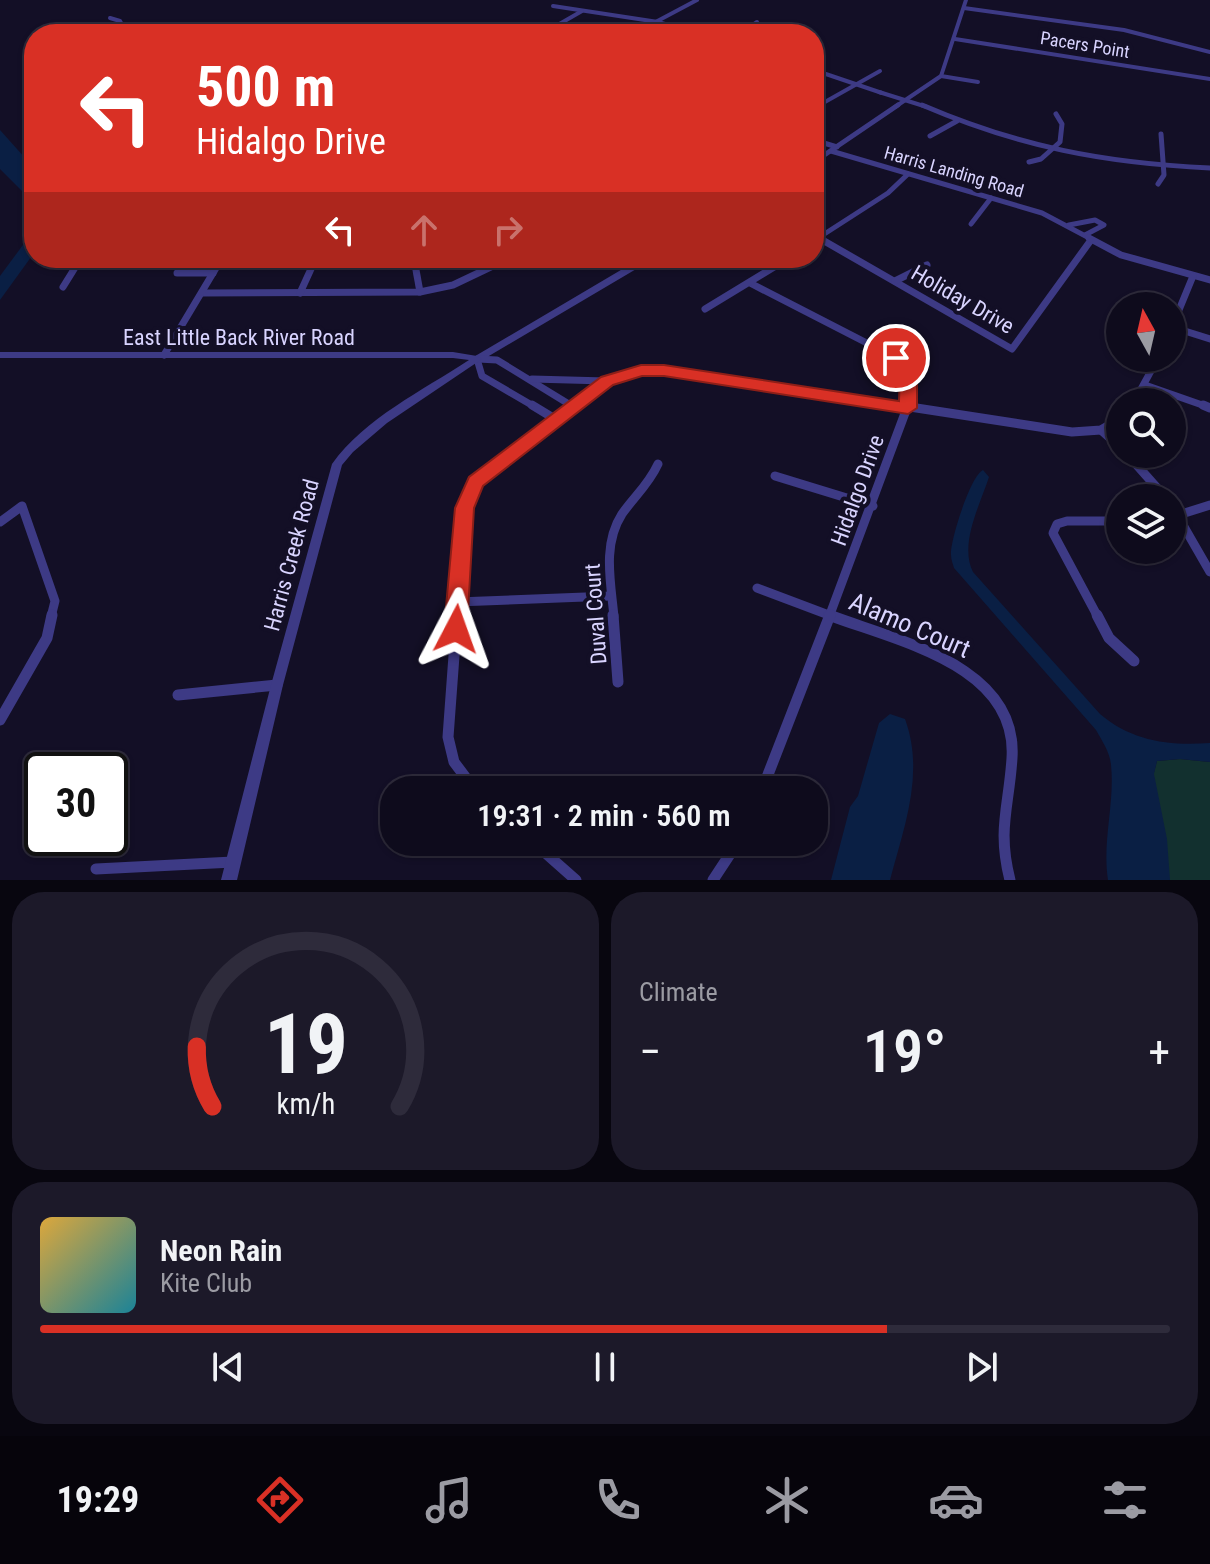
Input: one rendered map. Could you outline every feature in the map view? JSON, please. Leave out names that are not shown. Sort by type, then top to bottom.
[{"type":"street","points":[[654,24],[697,0]]},
{"type":"street","points":[[824,156],[941,76],[966,0]]},
{"type":"street","points":[[553,6],[665,24]]},
{"type":"street","points":[[964,8],[1124,30],[1210,52]]},
{"type":"street","points":[[560,24],[583,11]]},
{"type":"street","points":[[110,18],[122,24]]},
{"type":"street","name":"Pacers Point","points":[[955,39],[1210,79]]},
{"type":"street","points":[[824,102],[880,71]]},
{"type":"street","points":[[824,73],[904,99],[1000,136],[1053,149],[1163,166],[1210,168]]},
{"type":"street","points":[[941,76],[978,82]]},
{"type":"street","points":[[1029,162],[1041,159],[1053,149],[1063,133],[1056,114]]},
{"type":"street","points":[[930,136],[957,121]]},
{"type":"street","points":[[1158,184],[1163,180],[1161,134]]},
{"type":"street","name":"Harris Landing Road","points":[[824,144],[908,174],[1042,213],[1121,255],[1210,280]]},
{"type":"street","points":[[824,235],[888,193],[908,174]]},
{"type":"street","points":[[971,224],[991,198]]},
{"type":"street","name":"Harris Landing Road","points":[[1069,225],[1091,220],[1104,225],[1088,237]]},
{"type":"street","name":"Holiday Drive","points":[[824,244],[1012,349],[1088,237]]},
{"type":"street","points":[[895,281],[927,265]]},
{"type":"street","points":[[63,287],[75,268]]},
{"type":"street","points":[[164,355],[216,268]]},
{"type":"street","points":[[300,293],[311,268]]},
{"type":"street","points":[[202,293],[420,292],[453,285],[489,268]]},
{"type":"street","name":"Harris Creek Road","points":[[229,880],[277,685],[337,464],[348,449],[371,431],[477,359],[629,268]]},
{"type":"street","points":[[705,309],[773,268]]},
{"type":"street","points":[[416,270],[420,292]]},
{"type":"street","points":[[177,273],[213,273]]},
{"type":"street","points":[[1186,293],[1193,276]]},
{"type":"street","name":"Hidalgo Drive","points":[[750,283],[896,358],[908,370],[908,408],[768,776]]},
{"type":"street","points":[[1186,331],[1210,339]]},
{"type":"street","name":"East Little Back River Road","points":[[0,355],[453,355],[497,360],[572,406]]},
{"type":"street","points":[[477,359],[482,376],[555,419]]},
{"type":"street","points":[[464,776],[454,762],[448,737],[464,508],[475,482],[607,381],[641,371],[664,370],[1072,432],[1106,427]]},
{"type":"street","points":[[1143,388],[1151,372]]},
{"type":"street","name":"East Little Back River Road","points":[[527,378],[607,381]]},
{"type":"street","points":[[1145,385],[1210,408]]},
{"type":"street","points":[[1101,430],[1106,434]]},
{"type":"street","name":"Duval Court","points":[[618,682],[609,549],[612,533],[627,504],[652,482],[658,464]]},
{"type":"street","points":[[1139,468],[1154,484]]},
{"type":"street","points":[[775,476],[873,506]]},
{"type":"street","points":[[1186,513],[1210,505]]},
{"type":"street","points":[[0,522],[22,506],[55,601],[47,638],[0,720]]},
{"type":"street","points":[[1106,521],[1067,521],[1057,524],[1053,533],[1109,638],[1134,661]]},
{"type":"street","points":[[1186,532],[1210,572]]},
{"type":"street","name":"Alamo Court","points":[[757,588],[954,663],[979,680],[1000,703],[1012,726],[1015,750],[1002,840],[1010,880]]},
{"type":"street","points":[[457,602],[611,596]]},
{"type":"street","points":[[178,695],[277,685]]},
{"type":"street","points":[[549,856],[576,880]]},
{"type":"street","points":[[713,880],[729,856]]},
{"type":"street","points":[[96,869],[233,862]]},
{"type":"green space","points":[[1180,759],[1210,762],[1210,880],[1126,880],[1157,761]]},
{"type":"water","points":[[0,130],[24,157],[24,193],[0,169]]},
{"type":"water","points":[[24,244],[24,267],[0,300],[0,276]]},
{"type":"water","points":[[983,470],[989,477],[972,524],[968,549],[973,572],[1100,714],[1112,723],[1151,740],[1180,744],[1210,743],[1210,762],[1180,759],[1157,761],[1154,774],[1167,839],[1170,880],[1108,880],[1106,851],[1112,779],[1105,747],[1096,730],[954,568],[951,557],[958,523],[967,495]]},
{"type":"water","points":[[890,714],[905,719],[911,739],[913,780],[890,880],[831,880],[850,807],[858,796],[879,723]]},
{"type":"route","points":[[456,629],[464,508],[475,482],[607,381],[623,374],[664,370],[908,408],[908,370],[896,358]]}]
